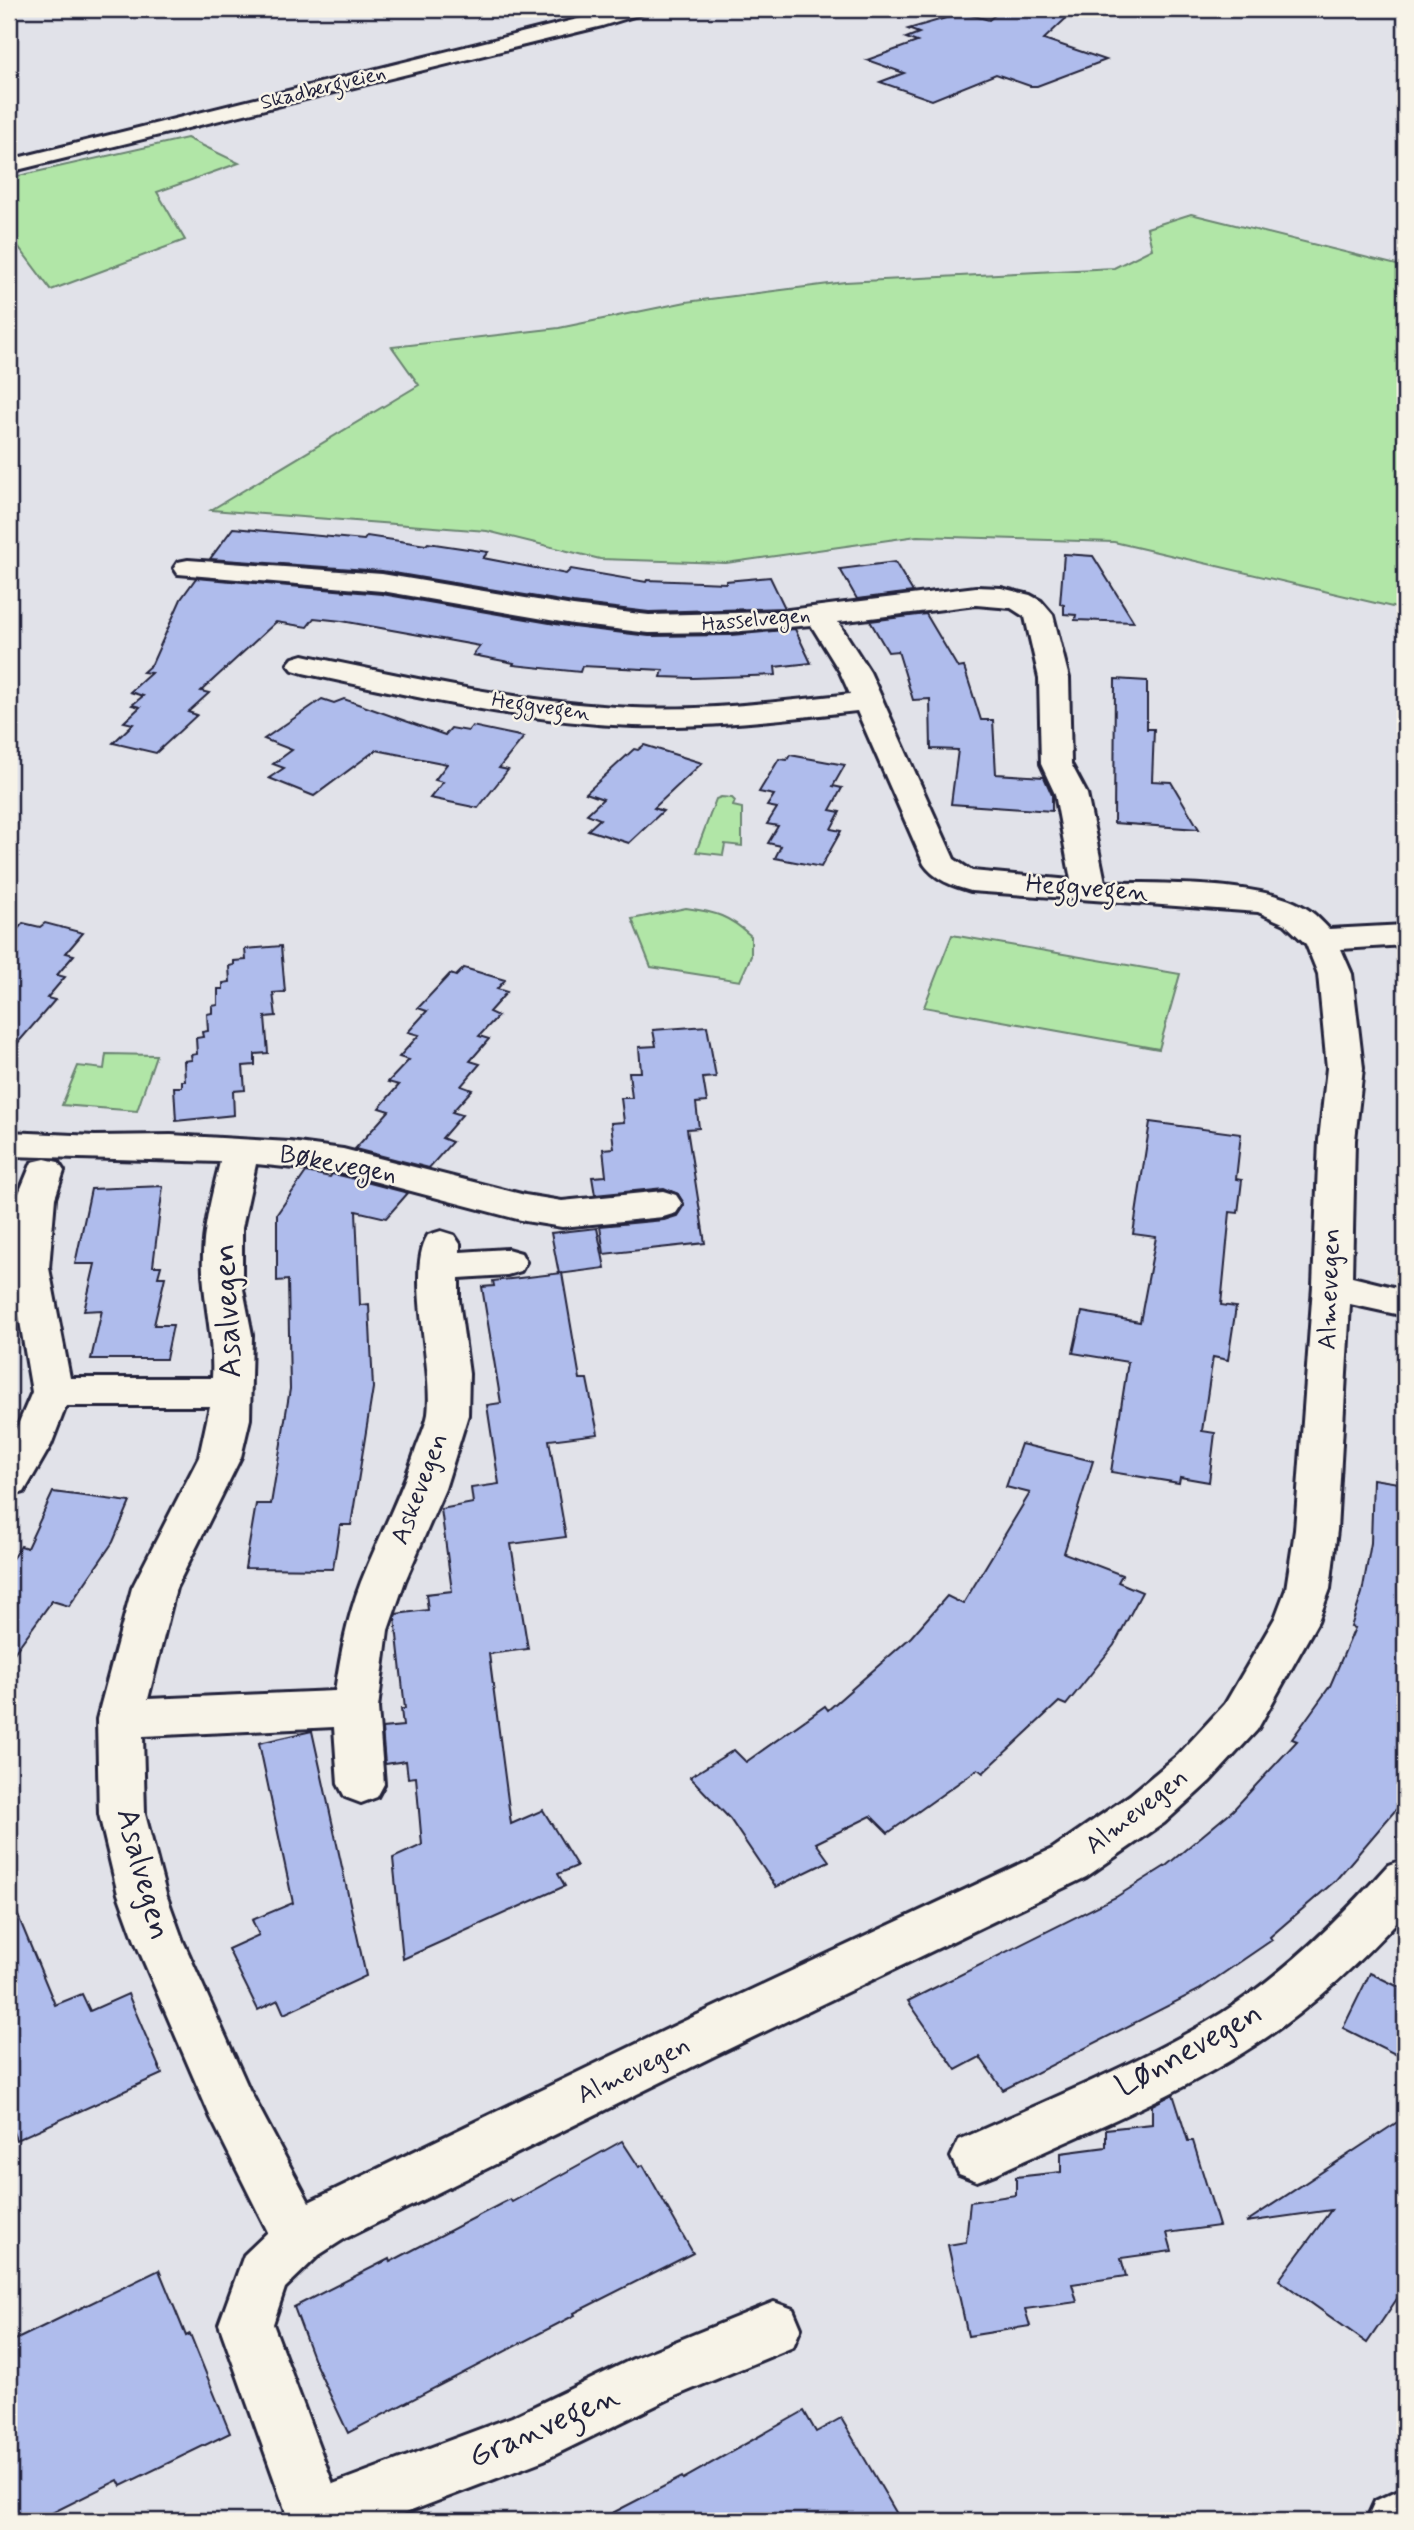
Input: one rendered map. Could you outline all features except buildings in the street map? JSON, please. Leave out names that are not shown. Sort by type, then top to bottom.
[{"type":"street","name":"Skadbergveien","points":[[9,166],[595,22],[637,9]]},
{"type":"street","name":"Hasselvegen","points":[[188,569],[326,575],[451,593],[570,615],[646,624],[721,625],[976,596],[1001,597],[1031,607],[1039,615],[1051,658],[1056,764],[1071,794],[1090,891]]},
{"type":"street","name":"Heggvegen","points":[[819,615],[855,672],[940,864],[960,878],[1090,891],[1229,898],[1266,903],[1297,917],[1321,940]]},
{"type":"street","name":"Heggvegen","points":[[303,663],[501,703],[604,716],[709,717],[780,712],[866,701]]},
{"type":"street","points":[[1321,940],[1405,935]]},
{"type":"street","name":"Almevegen","points":[[300,2236],[696,2040],[1059,1869],[1118,1831],[1194,1768],[1241,1717],[1286,1640],[1308,1589],[1316,1530],[1332,1286],[1337,1140],[1345,1068],[1335,974],[1321,940]]},
{"type":"street","name":"Bøkevegen","points":[[9,1144],[241,1151],[343,1161],[525,1208],[562,1214],[663,1204]]},
{"type":"street","name":"Asalvegen","points":[[241,1151],[223,1228],[223,1284],[232,1335],[230,1419],[220,1457],[154,1588],[120,1719],[122,1814],[142,1894],[159,1941],[229,2102],[275,2194],[300,2236]]},
{"type":"street","points":[[9,1480],[30,1445],[52,1391],[30,1268],[36,1198],[45,1171]]},
{"type":"street","name":"Askevegen","points":[[360,1784],[355,1708],[366,1630],[383,1581],[424,1489],[448,1415],[449,1374],[439,1300],[440,1255],[507,1262]]},
{"type":"street","points":[[1332,1286],[1405,1303]]},
{"type":"street","points":[[52,1391],[232,1392]]},
{"type":"street","points":[[120,1719],[355,1708]]},
{"type":"street","name":"Lønnevegen","points":[[977,2157],[1188,2058],[1240,2028],[1332,1954],[1405,1879]]},
{"type":"street","points":[[300,2236],[263,2273],[246,2324],[314,2520]]},
{"type":"street","name":"Granvegen","points":[[314,2520],[524,2440],[653,2378],[774,2328]]},
{"type":"street","points":[[1395,2521],[1405,2516]]},
{"type":"green space","points":[[187,138],[239,163],[157,192],[185,240],[51,290],[9,234],[9,178]]},
{"type":"green space","points":[[1191,214],[1405,267],[1405,610],[1114,542],[917,536],[726,563],[600,559],[487,531],[211,510],[419,385],[392,347],[559,328],[686,302],[845,282],[1114,268],[1152,249],[1147,228]]},
{"type":"green space","points":[[732,798],[735,801],[733,806],[742,808],[742,846],[725,844],[723,855],[696,852],[716,799]]},
{"type":"green space","points":[[686,908],[722,916],[751,936],[751,956],[740,981],[651,967],[632,919]]},
{"type":"green space","points":[[952,935],[1180,974],[1159,1049],[924,1007]]},
{"type":"green space","points":[[106,1054],[156,1055],[137,1111],[62,1105],[78,1066],[104,1069]]}]
